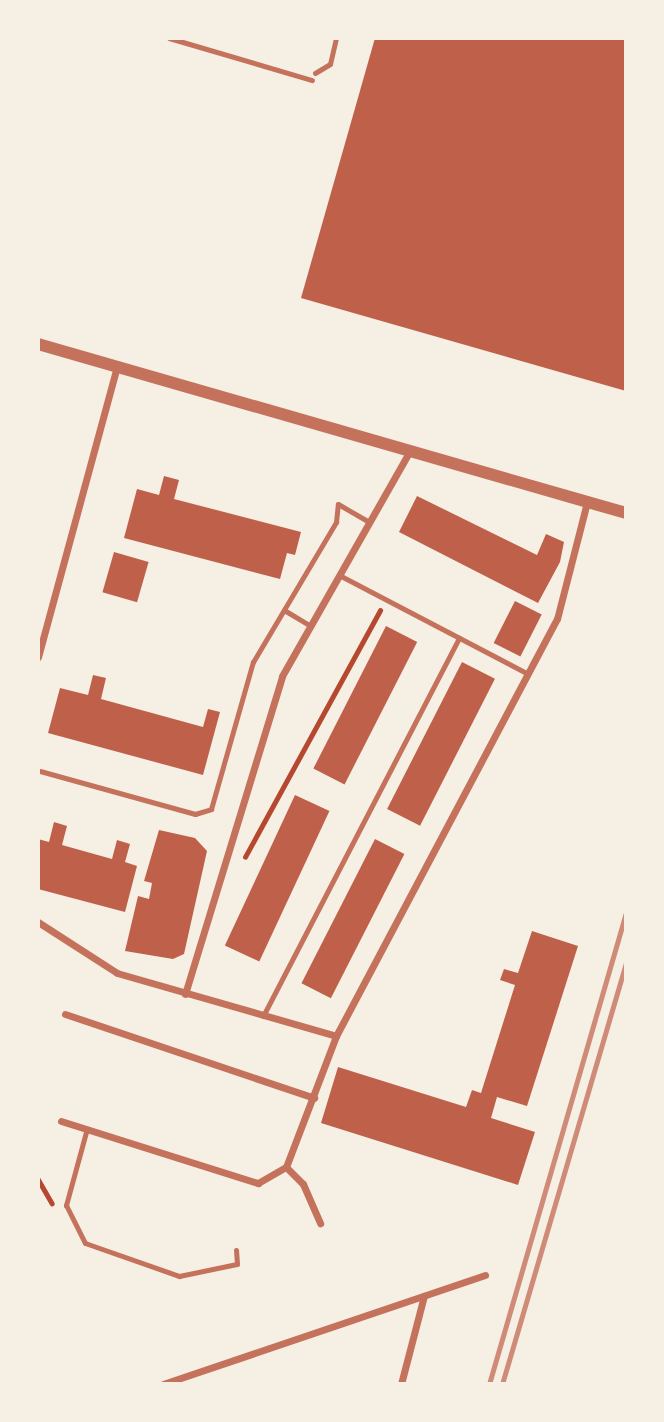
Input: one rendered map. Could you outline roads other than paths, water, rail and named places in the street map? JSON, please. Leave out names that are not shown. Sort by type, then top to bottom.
[{"type":"street","points":[[38,344],[625,513]]},
{"type":"street","points":[[38,657],[117,366]]},
{"type":"street","points":[[186,994],[282,676],[410,451]]},
{"type":"street","points":[[61,1121],[86,1132],[258,1183],[286,1167],[336,1036],[557,619],[587,502]]},
{"type":"street","points":[[38,922],[117,973],[336,1036]]},
{"type":"street","points":[[65,1014],[314,1098]]},
{"type":"street","points":[[286,1167],[303,1184],[320,1223]]},
{"type":"street","points":[[163,1384],[485,1275]]},
{"type":"street","points":[[401,1384],[424,1296]]},
{"type":"lane","points":[[169,38],[312,79]]},
{"type":"lane","points":[[314,73],[330,64],[336,38]]},
{"type":"lane","points":[[40,771],[195,814],[211,809],[253,662],[337,522],[338,504],[369,522]]},
{"type":"lane","points":[[338,575],[528,674]]},
{"type":"lane","points":[[284,610],[309,625]]},
{"type":"lane","points":[[263,1016],[460,638]]},
{"type":"lane","points":[[86,1132],[66,1205],[85,1243],[178,1276],[237,1264],[236,1250]]},
{"type":"railway","points":[[489,1384],[626,913]]},
{"type":"railway","points":[[502,1384],[626,962]]}]
